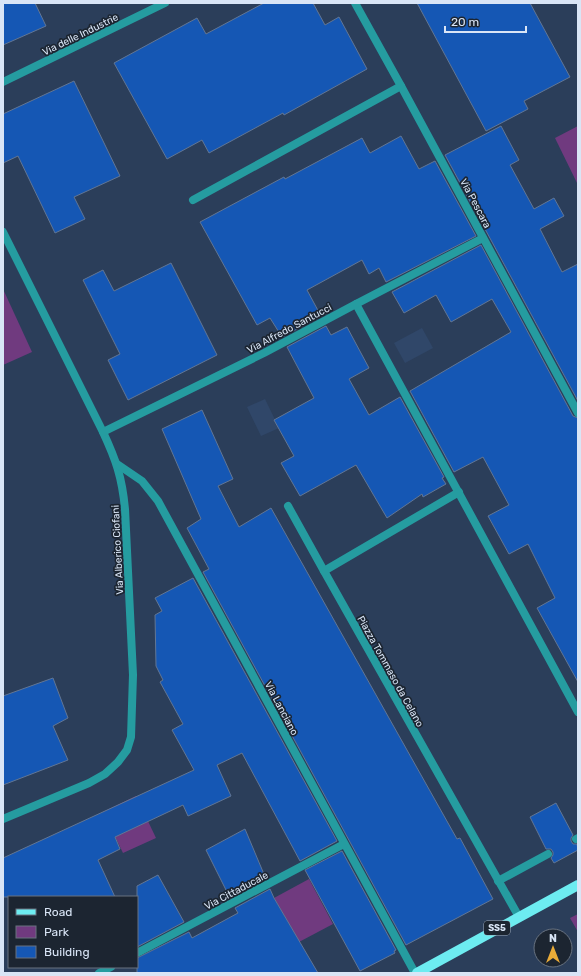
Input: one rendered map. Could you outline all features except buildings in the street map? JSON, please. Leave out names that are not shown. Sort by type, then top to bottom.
[{"type":"main road","name":"SS5","points":[[416,973],[518,916],[578,885]]},
{"type":"street","name":"Via delle Industrie","points":[[3,82],[165,3]]},
{"type":"street","name":"Via Pescara","points":[[355,3],[578,413]]},
{"type":"street","points":[[194,200],[401,86]]},
{"type":"street","name":"Via Alberico Ciofani","points":[[3,232],[103,432],[117,464],[123,487],[125,508],[133,674],[131,737],[127,750],[118,762],[105,774],[89,783],[3,819]]},
{"type":"street","name":"Via Alfredo Santucci","points":[[103,432],[264,353],[483,238]]},
{"type":"street","points":[[356,304],[578,712]]},
{"type":"street","name":"Via Lanciano","points":[[117,464],[142,481],[158,501],[344,844],[416,973]]},
{"type":"street","points":[[324,571],[459,492]]},
{"type":"street","name":"Piazza Tommaso da Celano","points":[[288,506],[518,916]]},
{"type":"street","name":"Via Cittaducale","points":[[138,952],[344,844]]},
{"type":"street","points":[[498,881],[548,854]]},
{"type":"street","points":[[99,973],[109,968]]},
{"type":"shaded area","points":[[422,328],[433,348],[405,363],[394,343]]},
{"type":"shaded area","points":[[265,399],[279,428],[261,436],[247,407]]},
{"type":"green space","points":[[578,126],[578,185],[555,138]]},
{"type":"green space","points":[[3,289],[32,352],[3,365]]},
{"type":"green space","points":[[136,796],[156,838],[123,853],[103,812]]},
{"type":"green space","points":[[309,879],[333,924],[299,942],[274,898]]},
{"type":"green space","points":[[578,914],[578,932],[570,918]]}]
